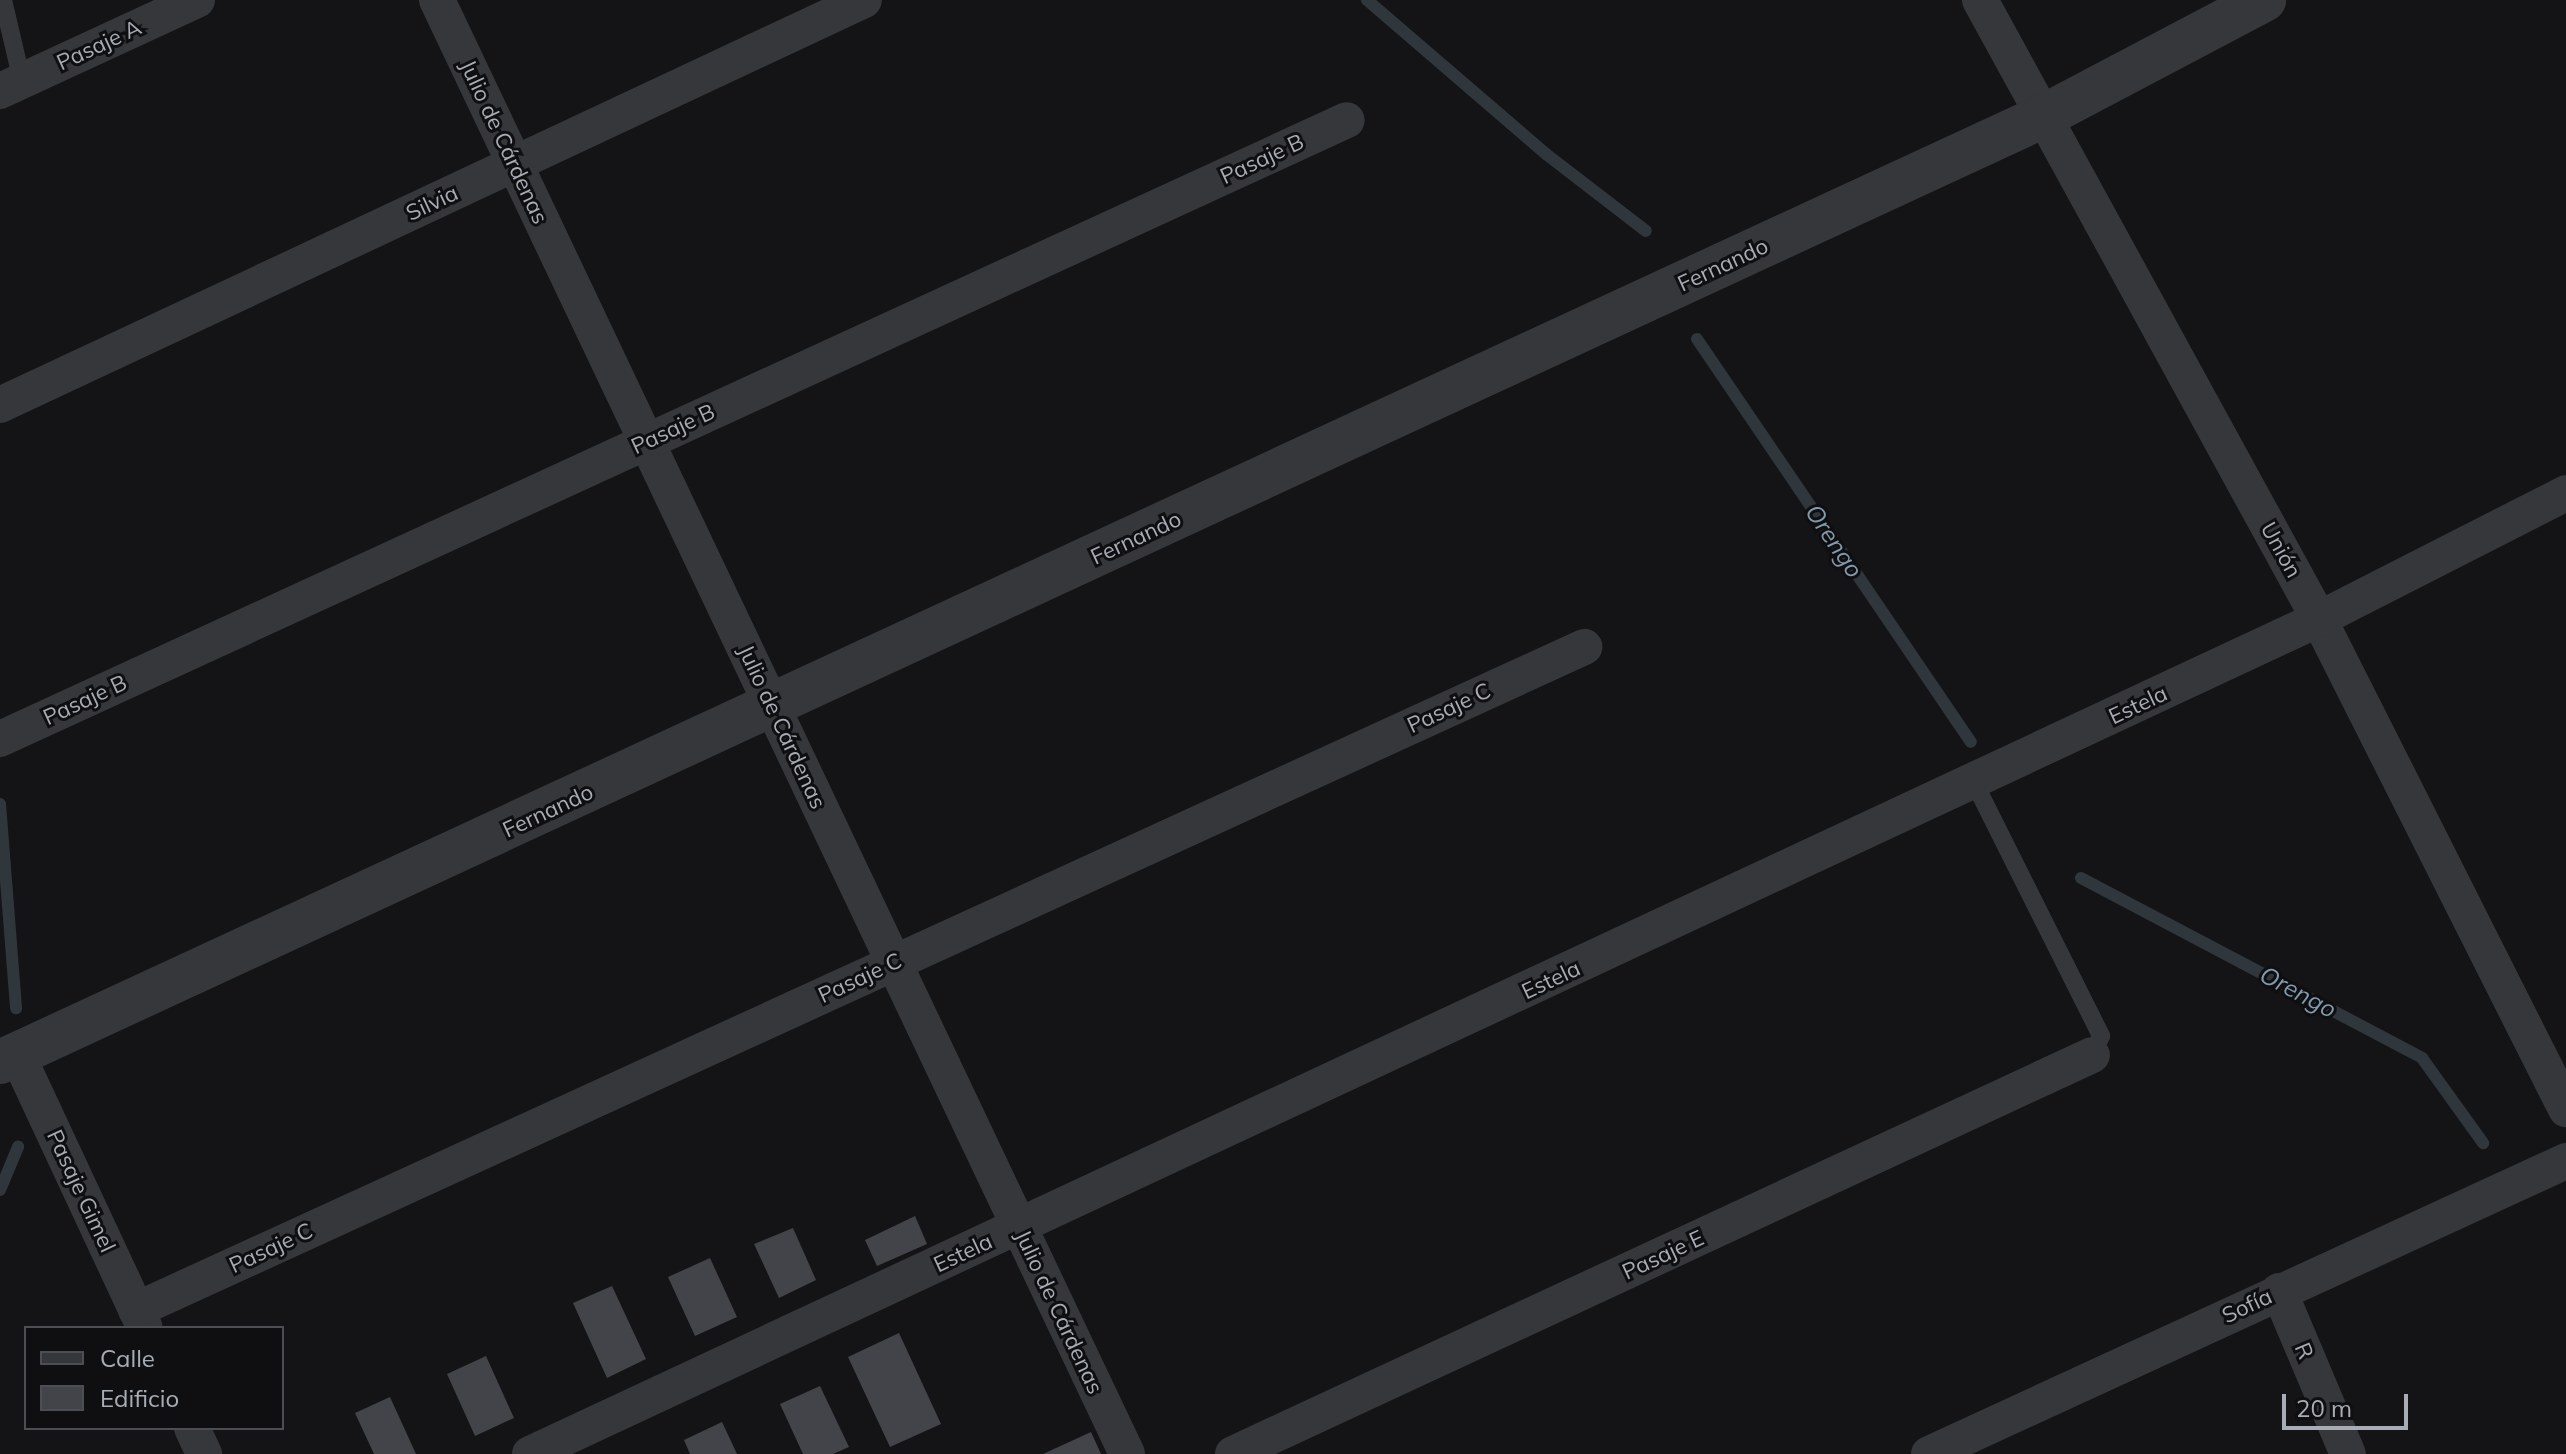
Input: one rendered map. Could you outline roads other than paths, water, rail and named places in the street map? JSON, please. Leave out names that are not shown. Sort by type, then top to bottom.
[{"type":"street","name":"Pasaje A","points":[[11,86],[197,0]]},
{"type":"street","name":"Julio de Cárdenas","points":[[437,0],[1127,1454]]},
{"type":"street","name":"Silvia","points":[[0,405],[864,0]]},
{"type":"street","name":"Unión","points":[[1980,0],[2319,619],[2566,1109]]},
{"type":"street","name":"Fernando","points":[[8,1058],[2044,116],[2264,0]]},
{"type":"street","name":"Pasaje B","points":[[5,737],[1347,120]]},
{"type":"street","name":"Estela","points":[[530,1454],[1974,782],[2319,619],[2566,493]]},
{"type":"street","name":"Pasaje C","points":[[141,1319],[894,963],[1584,647]]},
{"type":"street","name":"Pasaje E","points":[[1233,1454],[2092,1055]]},
{"type":"street","name":"Pasaje Gimel","points":[[8,1058],[141,1319]]},
{"type":"street","name":"Sofía","points":[[1929,1454],[2566,1161]]},
{"type":"street","name":"R","points":[[2279,1291],[2348,1454]]},
{"type":"street","points":[[193,1430],[204,1454]]},
{"type":"lane","points":[[3,0],[11,86]]},
{"type":"lane","points":[[1974,782],[2101,1036],[2092,1055]]},
{"type":"waterway","name":"Orengo","points":[[1367,0],[1546,154],[1646,231]]},
{"type":"waterway","name":"Orengo","points":[[1697,339],[1971,742]]},
{"type":"waterway","points":[[0,804],[16,1008]]},
{"type":"waterway","name":"Orengo","points":[[2081,878],[2422,1058],[2483,1143]]},
{"type":"waterway","points":[[0,1190],[18,1147]]}]
